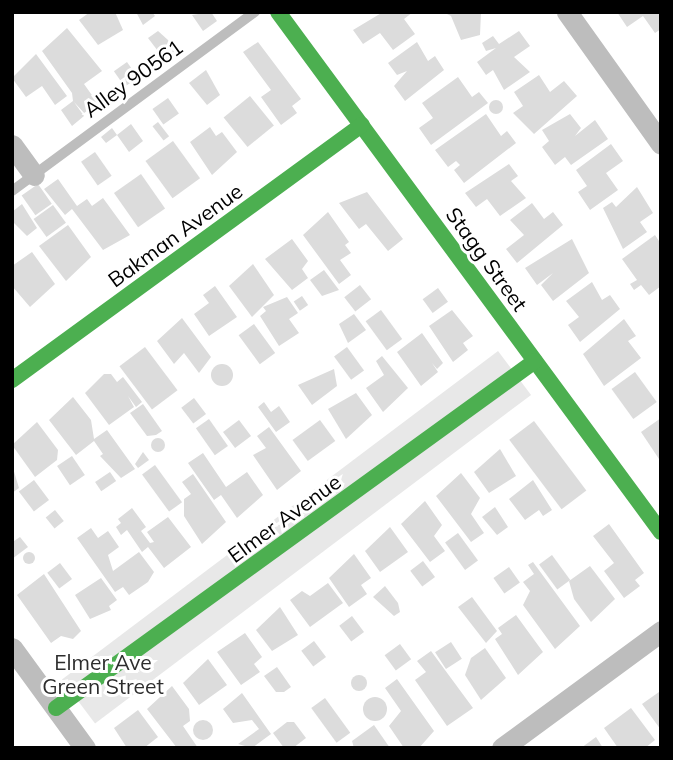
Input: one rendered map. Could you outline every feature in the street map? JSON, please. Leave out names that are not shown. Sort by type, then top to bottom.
[{"type":"street","name":"Stagg Street","points":[[278,12],[661,532]]},
{"type":"street","points":[[567,12],[661,144]]},
{"type":"street","name":"Bakman Avenue","points":[[12,380],[362,125]]},
{"type":"street","points":[[12,145],[34,175]]},
{"type":"street","name":"Elmer Avenue","points":[[56,708],[535,361]]},
{"type":"street","points":[[502,748],[661,631]]},
{"type":"street","points":[[12,648],[85,748]]},
{"type":"lane","name":"Alley 90561","points":[[12,191],[255,12]]},
{"type":"green space","name":"Elmer Ave Green Street","points":[[498,351],[531,395],[95,724],[62,680]]},
{"type":"building","points":[[90,12],[115,12],[123,30],[98,45],[79,20]]},
{"type":"building","points":[[136,12],[152,12],[155,16],[143,25]]},
{"type":"building","points":[[211,12],[217,21],[203,31],[192,15]]},
{"type":"building","points":[[383,12],[413,12],[404,19],[415,34],[393,50],[380,33],[363,44],[353,30]]},
{"type":"building","points":[[443,12],[481,12],[480,35],[461,40],[451,16]]},
{"type":"building","points":[[617,12],[661,12],[661,29],[655,33],[643,16],[627,27]]},
{"type":"building","points":[[67,28],[102,71],[84,84],[99,105],[86,115],[74,102],[84,116],[72,126],[61,110],[73,101],[72,93],[42,51]]},
{"type":"building","points":[[158,31],[178,49],[164,59],[148,38]]},
{"type":"building","points":[[519,31],[530,46],[514,57],[530,72],[504,90],[493,70],[486,75],[477,62],[496,48],[486,51],[482,43],[493,36],[499,44]]},
{"type":"building","points":[[258,42],[301,99],[292,106],[297,113],[281,125],[261,97],[271,90],[243,52]]},
{"type":"building","points":[[417,42],[428,61],[435,56],[444,70],[405,101],[394,86],[407,71],[397,75],[388,63]]},
{"type":"building","points":[[36,54],[67,96],[55,105],[42,86],[26,97],[12,78]]},
{"type":"building","points":[[127,62],[138,78],[125,87],[114,71]]},
{"type":"building","points":[[206,70],[220,95],[207,105],[189,83]]},
{"type":"building","points":[[539,75],[550,92],[564,81],[577,96],[534,134],[513,113],[523,106],[514,92]]},
{"type":"building","points":[[458,77],[472,97],[479,92],[488,103],[431,145],[419,128],[433,118],[422,103]]},
{"type":"building","points":[[250,96],[274,126],[247,147],[224,117]]},
{"type":"building","points":[[168,98],[179,114],[163,124],[152,109]]},
{"type":"building","points":[[493,100],[499,100],[503,107],[499,114],[493,114],[489,110],[489,104]]},
{"type":"building","points":[[486,114],[501,136],[507,131],[516,143],[464,183],[454,170],[460,165],[456,161],[448,167],[435,150]]},
{"type":"building","points":[[570,114],[581,128],[575,136],[595,120],[608,139],[571,165],[565,157],[555,165],[542,147],[549,141],[542,130]]},
{"type":"building","points":[[158,122],[169,136],[164,140],[152,126]]},
{"type":"building","points":[[131,124],[143,141],[129,152],[117,135]]},
{"type":"building","points":[[210,127],[216,136],[222,132],[237,152],[212,175],[190,142]]},
{"type":"building","points":[[112,128],[117,135],[106,143],[101,137]]},
{"type":"building","points":[[173,141],[200,178],[173,198],[145,161]]},
{"type":"building","points":[[611,144],[623,161],[606,173],[618,190],[590,210],[578,192],[587,186],[576,170]]},
{"type":"building","points":[[95,152],[112,176],[98,186],[81,162]]},
{"type":"building","points":[[509,164],[518,176],[511,181],[526,198],[500,216],[487,199],[476,207],[465,193]]},
{"type":"building","points":[[141,174],[165,208],[138,227],[114,193]]},
{"type":"building","points":[[58,179],[77,206],[87,199],[92,206],[103,198],[130,235],[103,250],[72,209],[65,215],[44,189]]},
{"type":"building","points":[[38,184],[52,204],[35,215],[22,195]]},
{"type":"building","points":[[637,187],[653,213],[640,222],[647,232],[623,249],[603,208],[612,202],[616,207]]},
{"type":"building","points":[[367,192],[403,239],[388,251],[366,224],[359,229],[339,203]]},
{"type":"building","points":[[532,203],[544,219],[553,212],[563,225],[517,263],[506,249],[524,235],[510,220]]},
{"type":"building","points":[[22,204],[37,228],[27,236],[12,221],[12,212]]},
{"type":"building","points":[[53,205],[66,223],[47,237],[34,219]]},
{"type":"building","points":[[328,212],[349,242],[345,245],[351,253],[340,260],[351,275],[339,284],[303,235]]},
{"type":"building","points":[[68,225],[91,257],[66,281],[39,246]]},
{"type":"building","points":[[655,235],[661,244],[661,286],[649,295],[641,285],[634,290],[630,284],[637,280],[622,259]]},
{"type":"building","points":[[292,239],[308,261],[302,269],[308,278],[292,290],[265,259]]},
{"type":"building","points":[[572,239],[589,273],[553,301],[541,285],[553,273],[537,285],[525,268]]},
{"type":"building","points":[[32,252],[55,284],[30,307],[12,286],[12,266]]},
{"type":"building","points":[[253,264],[274,295],[252,317],[229,286]]},
{"type":"building","points":[[324,270],[339,290],[322,296],[310,280]]},
{"type":"building","points":[[592,282],[602,300],[610,295],[620,309],[580,342],[568,325],[579,317],[566,301]]},
{"type":"building","points":[[360,285],[371,299],[355,311],[344,297]]},
{"type":"building","points":[[215,286],[237,317],[209,336],[194,314],[209,303],[203,295]]},
{"type":"building","points":[[438,288],[448,302],[433,313],[423,299]]},
{"type":"building","points":[[302,296],[308,305],[300,311],[294,302]]},
{"type":"building","points":[[287,297],[298,313],[289,319],[299,333],[279,346],[260,316],[266,311],[263,307]]},
{"type":"building","points":[[381,310],[402,339],[387,350],[366,321]]},
{"type":"building","points":[[452,310],[473,336],[463,343],[468,350],[453,362],[429,326]]},
{"type":"building","points":[[354,314],[366,330],[348,343],[339,324]]},
{"type":"building","points":[[182,318],[211,357],[199,373],[184,353],[174,364],[157,341]]},
{"type":"building","points":[[624,319],[636,336],[628,341],[641,358],[604,386],[583,354]]},
{"type":"building","points":[[254,324],[275,353],[260,364],[239,335]]},
{"type":"building","points":[[422,333],[443,363],[437,369],[432,363],[438,372],[421,386],[397,352]]},
{"type":"building","points":[[145,347],[177,390],[152,409],[119,366]]},
{"type":"building","points":[[347,347],[364,370],[351,380],[334,356]]},
{"type":"building","points":[[382,356],[408,388],[383,412],[366,388],[384,375],[376,361]]},
{"type":"building","points":[[222,364],[230,367],[233,375],[230,383],[222,386],[214,383],[211,375],[214,367]]},
{"type":"building","points":[[334,369],[337,386],[312,405],[298,385]]},
{"type":"building","points":[[635,372],[657,402],[633,419],[612,389]]},
{"type":"building","points":[[104,374],[111,374],[117,382],[123,377],[142,402],[136,407],[128,396],[134,407],[109,425],[85,393]]},
{"type":"building","points":[[356,393],[372,415],[346,439],[328,409]]},
{"type":"building","points":[[73,397],[91,420],[94,439],[107,430],[135,469],[121,478],[100,456],[103,454],[94,441],[76,455],[49,420]]},
{"type":"building","points":[[194,398],[206,414],[193,424],[181,408]]},
{"type":"building","points":[[264,402],[271,412],[279,406],[290,422],[276,432],[258,407]]},
{"type":"building","points":[[143,404],[162,431],[156,435],[147,436],[130,413]]},
{"type":"building","points":[[661,418],[661,462],[641,432]]},
{"type":"building","points":[[209,419],[228,446],[215,455],[196,428]]},
{"type":"building","points":[[239,420],[251,436],[235,448],[223,432]]},
{"type":"building","points":[[320,420],[335,441],[308,461],[292,440]]},
{"type":"building","points":[[534,421],[586,490],[562,509],[509,440]]},
{"type":"building","points":[[37,422],[58,450],[57,460],[35,477],[12,445]]},
{"type":"building","points":[[269,427],[301,471],[277,490],[253,455],[266,448],[257,436]]},
{"type":"building","points":[[158,438],[163,440],[163,450],[158,452],[153,450],[151,445],[153,440]]},
{"type":"building","points":[[500,449],[516,476],[489,493],[474,472]]},
{"type":"building","points":[[143,452],[149,460],[138,468],[135,464]]},
{"type":"building","points":[[203,453],[226,487],[247,472],[263,495],[237,518],[221,495],[214,500],[188,463]]},
{"type":"building","points":[[72,456],[85,475],[70,485],[57,466]]},
{"type":"building","points":[[12,465],[19,488],[12,493]]},
{"type":"building","points":[[155,465],[182,502],[169,512],[142,474]]},
{"type":"building","points":[[110,472],[116,481],[101,491],[95,482]]},
{"type":"building","points":[[461,473],[480,498],[471,514],[484,533],[471,542],[436,496]]},
{"type":"building","points":[[193,474],[226,522],[202,544],[184,516],[184,499],[191,494],[182,482]]},
{"type":"building","points":[[34,480],[49,500],[34,511],[19,491]]},
{"type":"building","points":[[533,480],[552,510],[543,516],[539,510],[525,520],[509,499]]},
{"type":"building","points":[[425,501],[442,525],[434,536],[445,551],[430,562],[401,524]]},
{"type":"building","points":[[495,507],[508,527],[497,535],[482,517]]},
{"type":"building","points":[[132,508],[146,527],[141,531],[150,543],[154,542],[147,532],[168,517],[191,547],[164,568],[148,547],[142,552],[127,530],[121,535],[116,527],[121,523],[118,519]]},
{"type":"building","points":[[55,510],[64,521],[54,528],[46,518]]},
{"type":"building","points":[[609,524],[644,573],[635,580],[640,586],[624,598],[604,571],[614,563],[593,536]]},
{"type":"building","points":[[390,527],[408,552],[380,572],[365,551]]},
{"type":"building","points":[[91,528],[98,538],[108,531],[119,547],[108,555],[113,571],[139,552],[154,572],[148,582],[129,595],[123,587],[115,592],[77,538]]},
{"type":"building","points":[[458,533],[478,561],[465,570],[445,542]]},
{"type":"building","points":[[20,537],[28,547],[12,559],[14,541]]},
{"type":"building","points":[[24,553],[34,553],[34,563],[24,563]]},
{"type":"building","points":[[354,554],[371,578],[361,585],[367,594],[349,607],[329,578]]},
{"type":"building","points":[[552,555],[570,580],[557,589],[539,564]]},
{"type":"building","points":[[423,561],[435,577],[422,587],[410,571]]},
{"type":"building","points":[[533,562],[580,626],[555,649],[523,605],[530,591],[523,582],[534,574],[528,565]]},
{"type":"building","points":[[60,563],[72,579],[59,589],[47,573]]},
{"type":"building","points":[[590,566],[615,599],[591,622],[574,599],[569,581]]},
{"type":"building","points":[[509,567],[520,583],[504,593],[493,578]]},
{"type":"building","points":[[44,574],[81,631],[73,639],[61,636],[51,643],[17,595]]},
{"type":"building","points":[[101,578],[117,600],[109,606],[111,610],[90,619],[75,595]]},
{"type":"building","points":[[328,583],[343,603],[310,627],[290,600],[302,591],[310,596]]},
{"type":"building","points":[[385,586],[398,603],[400,612],[394,616],[373,597]]},
{"type":"building","points":[[472,597],[497,631],[486,643],[458,607]]},
{"type":"building","points":[[280,607],[298,635],[272,651],[256,630]]},
{"type":"building","points":[[516,615],[543,652],[518,675],[495,639],[502,634],[498,628]]},
{"type":"building","points":[[352,616],[364,632],[351,642],[339,626]]},
{"type":"building","points":[[245,633],[262,657],[254,664],[260,672],[241,685],[217,652]]},
{"type":"building","points":[[314,641],[326,657],[313,667],[301,651]]},
{"type":"building","points":[[451,642],[462,659],[446,669],[435,652]]},
{"type":"building","points":[[400,644],[411,659],[396,671],[385,655]]},
{"type":"building","points":[[485,648],[506,678],[481,700],[465,675],[471,658]]},
{"type":"building","points":[[431,651],[473,708],[447,726],[415,680],[426,672],[417,661]]},
{"type":"building","points":[[208,659],[227,685],[199,705],[183,683]]},
{"type":"building","points":[[277,667],[291,687],[284,692],[276,692],[264,676]]},
{"type":"building","points":[[356,675],[362,675],[367,683],[365,689],[356,691],[351,686],[351,680]]},
{"type":"building","points":[[397,679],[434,731],[419,748],[404,748],[389,726],[401,711],[385,688]]},
{"type":"building","points":[[172,686],[189,709],[190,721],[183,726],[198,748],[177,748],[147,709]]},
{"type":"building","points":[[659,692],[661,694],[661,730],[642,704]]},
{"type":"building","points":[[242,693],[271,734],[252,748],[238,744],[259,729],[252,720],[233,723],[223,709]]},
{"type":"building","points":[[375,697],[383,701],[387,709],[383,717],[375,721],[367,717],[363,709],[367,701]]},
{"type":"building","points":[[325,698],[350,733],[337,743],[311,708]]},
{"type":"building","points":[[631,708],[655,740],[645,748],[618,748],[604,728]]},
{"type":"building","points":[[138,710],[158,737],[144,748],[127,748],[114,728]]},
{"type":"building","points":[[199,720],[207,720],[213,730],[207,740],[199,740],[193,734],[193,726]]},
{"type":"building","points":[[287,722],[294,722],[306,738],[293,748],[284,748],[273,733]]},
{"type":"building","points":[[374,725],[390,748],[354,748],[352,741]]},
{"type":"building","points":[[596,737],[603,748],[581,748]]},
{"type":"traffic: fast","points":[[278,12],[661,532]]},
{"type":"traffic: fast","points":[[12,380],[362,125]]},
{"type":"traffic: fast","points":[[56,708],[535,361]]}]
